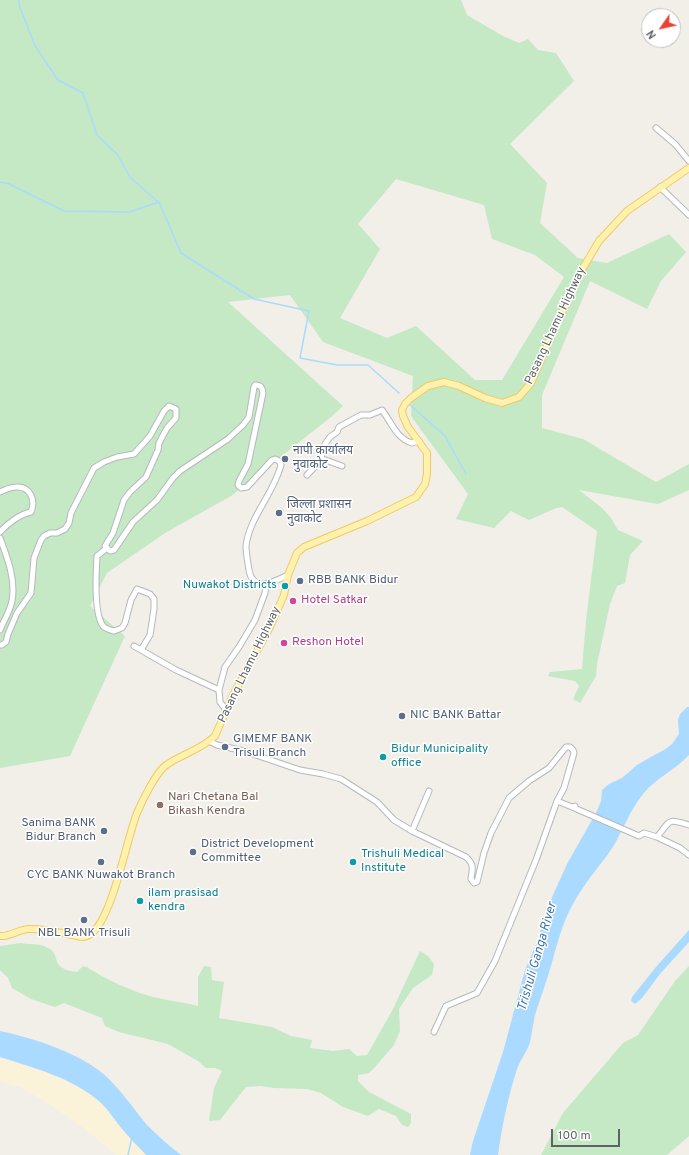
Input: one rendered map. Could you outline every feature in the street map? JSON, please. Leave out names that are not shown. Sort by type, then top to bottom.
[{"type":"main road","name":"Pasang Lhamu Highway","points":[[210,741],[215,736],[233,695],[270,627],[284,595],[288,575],[297,553],[304,546],[367,521],[416,497],[425,484],[428,474],[427,453],[408,428],[402,410],[405,404],[428,386],[444,382],[459,386],[485,398],[502,403],[519,396],[531,383],[580,273],[599,241],[627,211],[689,168]]},
{"type":"main road","points":[[0,936],[29,929],[82,937],[90,935],[101,921],[111,898],[137,813],[158,772],[173,761],[210,741]]},
{"type":"street","points":[[656,128],[675,144],[689,161]]},
{"type":"street","points":[[660,187],[689,215]]},
{"type":"street","points":[[106,548],[110,552],[114,550],[133,522],[157,500],[180,470],[236,432],[249,417],[254,387],[256,385],[260,385],[263,393],[256,428],[248,464],[238,485],[241,488],[247,487],[275,458],[279,461],[280,465],[278,474],[251,526],[246,548],[250,574],[253,580],[266,584],[288,575]]},
{"type":"street","points":[[0,644],[2,645],[6,642],[17,613],[31,593],[34,558],[41,540],[44,536],[50,533],[57,533],[65,529],[69,523],[71,513],[94,468],[116,457],[134,454],[150,436],[164,411],[169,406],[176,409],[176,418],[163,434],[146,477],[124,500],[113,533],[105,546],[106,548],[97,556],[95,576],[99,615],[103,625],[107,629],[114,631],[122,628],[131,600],[137,589],[150,594],[154,599],[154,610],[150,635],[141,650]]},
{"type":"street","points":[[307,475],[320,461],[325,444],[337,432],[339,427],[361,415],[370,415],[382,410],[392,423],[395,432],[412,444],[419,441]]},
{"type":"street","points":[[320,458],[342,466]]},
{"type":"street","points":[[0,492],[11,487],[23,488],[28,491],[33,498],[34,504],[31,512],[26,513],[6,526],[0,532]]},
{"type":"street","points":[[0,538],[10,566],[13,593],[9,611],[0,630]]},
{"type":"street","points":[[226,711],[220,702],[219,690],[224,667],[239,647],[255,620],[265,593],[266,584]]},
{"type":"street","points":[[134,646],[176,670],[219,690]]},
{"type":"street","points":[[210,741],[217,745],[300,770],[323,774],[341,780],[377,802],[394,820],[412,831],[466,857],[471,862],[473,870],[471,881],[474,883],[476,883],[491,833],[509,798],[529,781],[549,768],[566,747],[570,747],[573,750],[574,753],[566,782],[557,801],[533,867],[495,962],[477,993],[446,1006],[434,1032]]},
{"type":"street","points":[[412,831],[429,792]]},
{"type":"street","points":[[557,801],[574,806],[641,834],[657,837],[680,848],[689,856]]},
{"type":"street","points":[[657,837],[670,822],[674,820],[689,825]]},
{"type":"green space","points":[[0,0],[461,0],[467,15],[503,36],[519,43],[528,39],[538,50],[556,53],[574,81],[510,144],[547,183],[540,223],[578,258],[607,263],[669,234],[686,252],[661,281],[647,309],[590,281],[542,395],[542,428],[583,439],[656,482],[689,464],[689,490],[658,504],[579,490],[602,508],[611,518],[618,530],[643,541],[630,555],[625,583],[617,586],[610,604],[597,664],[596,676],[580,703],[573,699],[579,686],[575,681],[548,676],[550,672],[582,669],[586,621],[597,531],[562,507],[556,508],[529,520],[511,511],[494,528],[456,519],[468,494],[411,416],[413,376],[323,342],[290,295],[228,302],[343,406],[231,496],[165,533],[107,573],[90,606],[125,636],[70,756],[0,768]],"holes":[[[396,179],[484,205],[492,239],[535,255],[564,277],[502,380],[475,380],[416,326],[387,338],[340,318],[380,249],[358,224]]]},
{"type":"green space","points":[[21,943],[40,945],[50,949],[54,953],[59,965],[67,970],[77,972],[83,966],[124,987],[140,993],[198,1006],[198,977],[204,966],[211,967],[212,980],[224,982],[219,1018],[272,1027],[291,1036],[312,1040],[310,1048],[333,1051],[349,1049],[357,1056],[367,1055],[392,1011],[420,951],[428,956],[434,964],[432,975],[413,988],[399,1009],[400,1031],[394,1045],[369,1073],[358,1075],[358,1081],[369,1092],[411,1114],[411,1123],[408,1127],[402,1125],[396,1116],[379,1109],[368,1116],[343,1107],[321,1093],[307,1089],[261,1086],[246,1087],[220,1120],[209,1121],[214,1088],[222,1071],[215,1068],[206,1068],[198,1061],[168,1044],[119,1032],[105,1026],[102,1018],[64,1003],[55,1007],[31,999],[12,988],[8,978],[0,970],[0,946]]},
{"type":"green space","points":[[689,966],[689,1136],[667,1155],[541,1155],[563,1113],[623,1043],[638,1035],[675,981]]},
{"type":"sand","points":[[0,1058],[53,1075],[78,1086],[103,1105],[146,1155],[116,1155],[84,1128],[47,1103],[21,1087],[0,1082]]},
{"type":"water","name":"Trishuli Ganga River","points":[[687,707],[689,707],[689,755],[648,788],[638,800],[613,847],[582,889],[566,919],[535,1015],[530,1042],[518,1066],[501,1133],[498,1155],[470,1155],[473,1141],[503,1052],[525,970],[537,942],[553,895],[567,864],[597,811],[601,801],[602,790],[609,784],[622,778],[637,765],[672,744],[679,734],[678,720],[680,714]]},
{"type":"water","points":[[689,930],[689,942],[660,974],[642,998],[635,1004],[631,1001],[632,997],[656,967]]},
{"type":"water","points":[[0,1031],[28,1038],[57,1048],[72,1054],[98,1069],[118,1089],[147,1125],[181,1155],[146,1155],[103,1105],[78,1086],[53,1075],[0,1057]]},
{"type":"waterway","points":[[19,0],[19,5],[35,46],[58,80],[83,93],[97,135],[117,154],[130,177],[158,202]]},
{"type":"waterway","points":[[0,182],[9,184],[64,211],[129,212],[159,202],[181,253],[254,299],[309,311],[300,358],[337,365],[368,365],[399,393]]},
{"type":"waterway","points":[[409,404],[445,436],[466,474]]},
{"type":"waterway","points":[[128,1155],[132,1137]]},
{"type":"place","name":"नापी कार्यालय नुवाकोट","points":[[285,459]]},
{"type":"place","name":"जिल्ला प्रशासन नुवाकोट","points":[[279,513]]},
{"type":"place","name":"RBB BANK Bidur","points":[[300,581]]},
{"type":"place","name":"Nuwakot Districts","points":[[285,586]]},
{"type":"place","name":"Hotel Satkar","points":[[293,601]]},
{"type":"place","name":"Reshon Hotel","points":[[284,643]]},
{"type":"place","name":"NIC BANK Battar","points":[[402,716]]},
{"type":"place","name":"GIMEMF BANK Trisuli Branch","points":[[225,747]]},
{"type":"place","name":"Bidur Municipality office","points":[[383,757]]},
{"type":"place","name":"Nari Chetana Bal Bikash Kendra","points":[[160,805]]},
{"type":"place","name":"Sanima BANK Bidur Branch","points":[[104,831]]},
{"type":"place","name":"District Development Committee","points":[[193,852]]},
{"type":"place","name":"CYC BANK Nuwakot Branch","points":[[101,862]]},
{"type":"place","name":"Trishuli Medical Institute","points":[[353,862]]},
{"type":"place","name":"ilam prasisad kendra","points":[[140,901]]},
{"type":"place","name":"NBL BANK Trisuli","points":[[84,920]]}]
